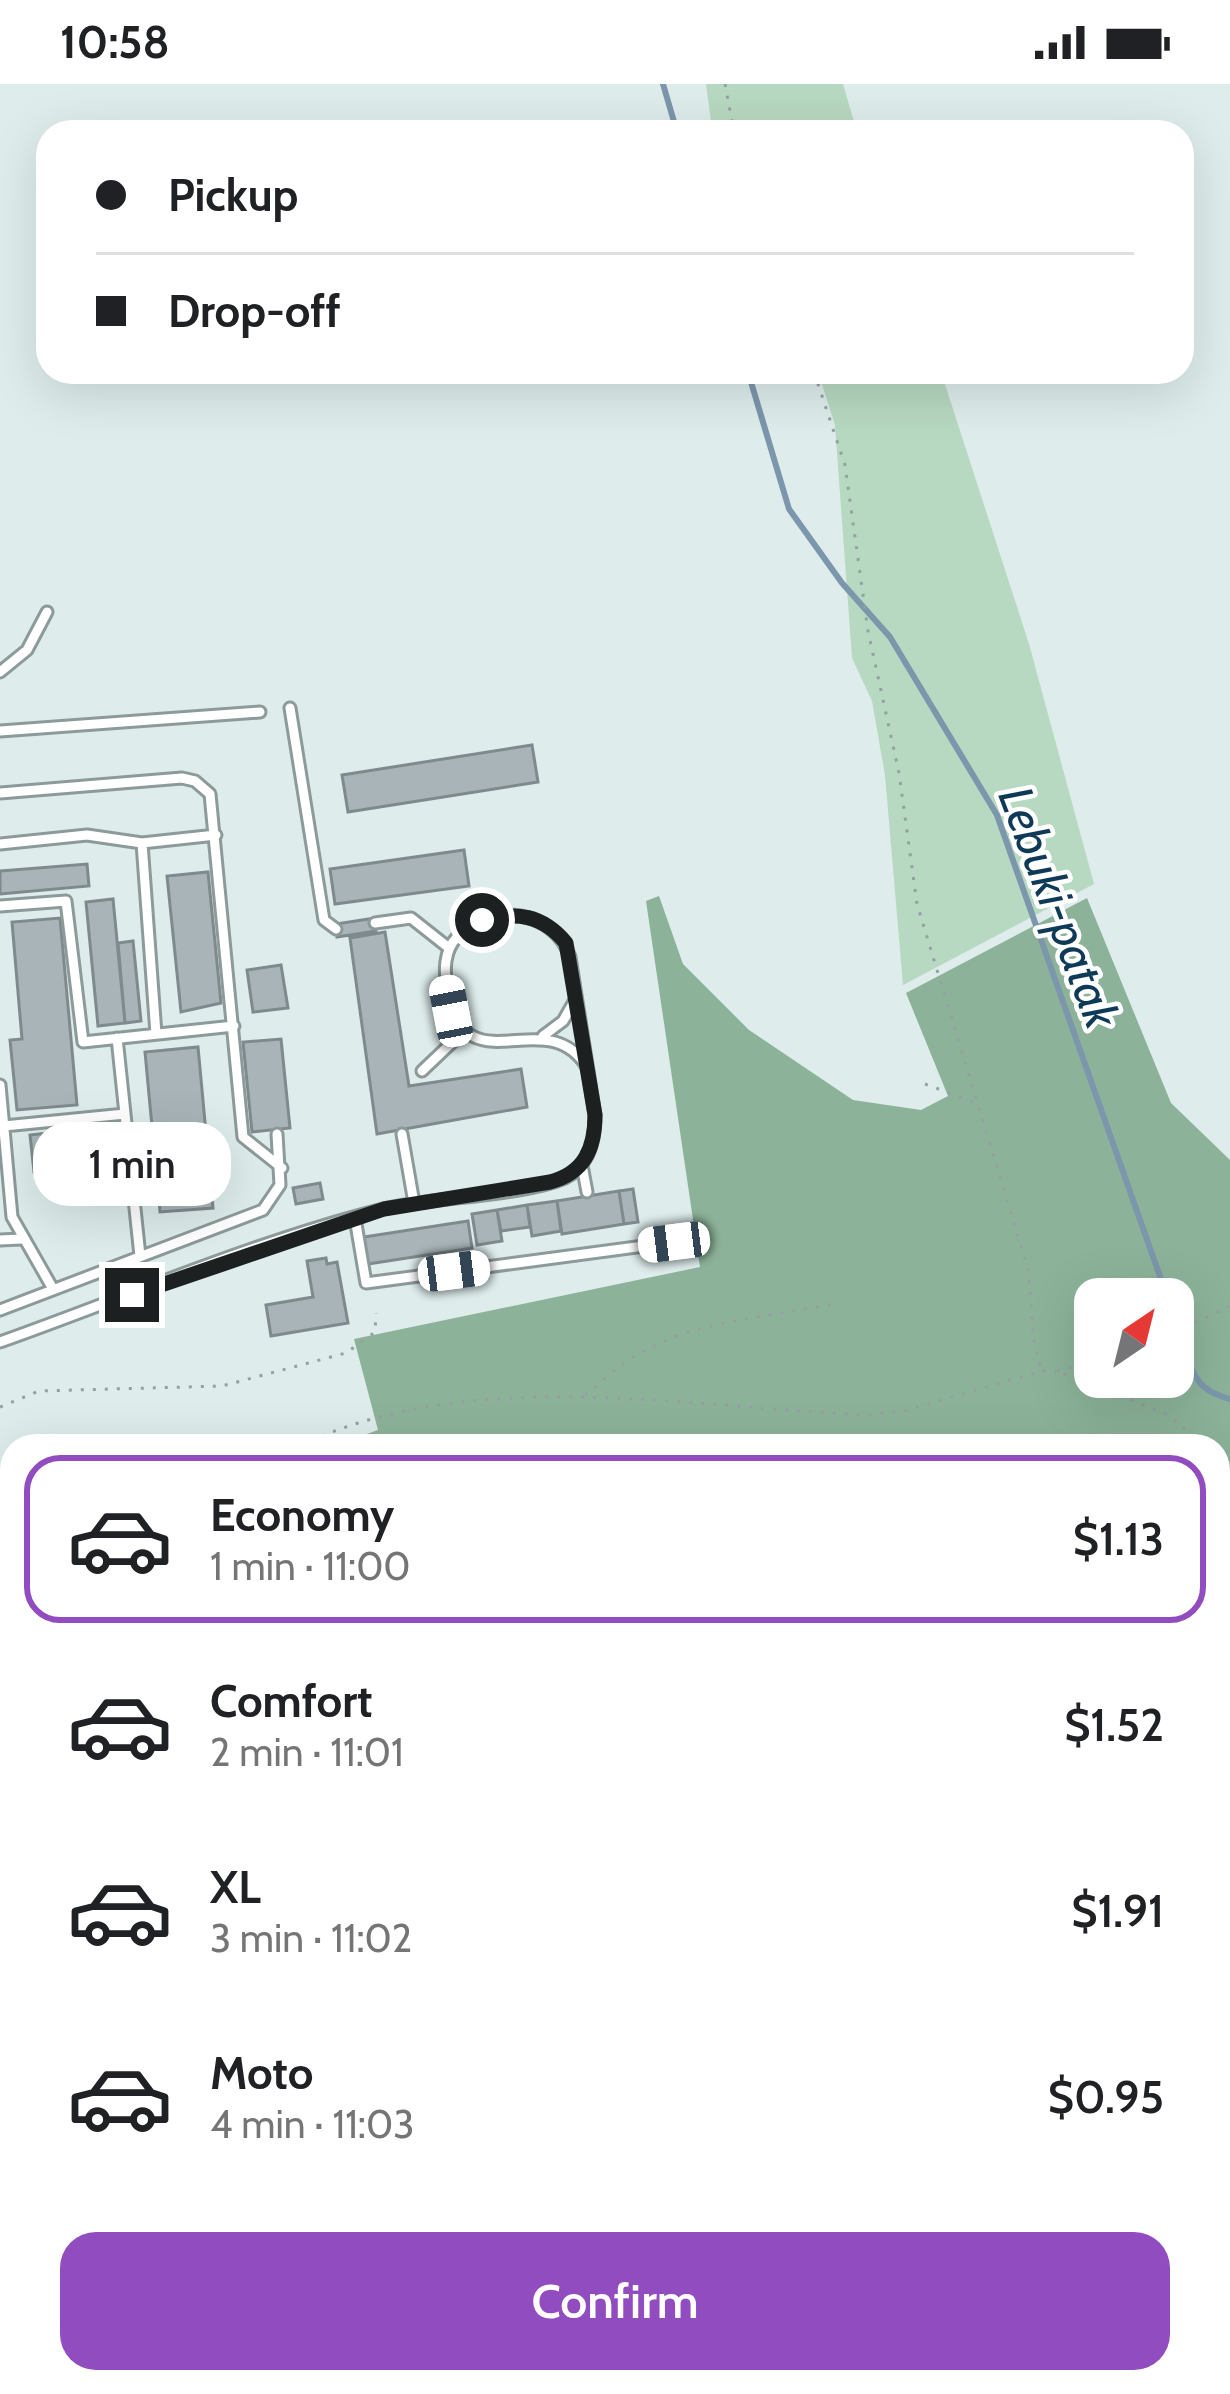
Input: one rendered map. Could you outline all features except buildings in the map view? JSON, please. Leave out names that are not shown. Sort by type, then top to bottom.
[{"type":"lane","points":[[0,671],[27,650],[47,612]]},
{"type":"lane","points":[[290,708],[324,920],[336,929]]},
{"type":"lane","points":[[0,730],[260,712]]},
{"type":"lane","points":[[0,793],[189,779],[209,794],[243,1137],[282,1168]]},
{"type":"lane","points":[[0,844],[87,835],[142,843],[216,836]]},
{"type":"lane","points":[[142,843],[157,1034]]},
{"type":"lane","points":[[0,906],[66,901],[83,1042],[234,1025]]},
{"type":"lane","points":[[0,1342],[355,1217],[550,1182],[582,1165],[595,1132],[587,1067],[566,943],[530,916],[482,920],[462,932],[449,948],[446,982],[451,1011],[464,1031],[492,1044],[538,1038],[568,1046],[587,1067]]},
{"type":"lane","points":[[376,923],[411,918],[449,948]]},
{"type":"lane","points":[[538,1038],[562,1022],[576,996]]},
{"type":"lane","points":[[422,1071],[464,1031]]},
{"type":"lane","points":[[117,1038],[140,1256]]},
{"type":"lane","points":[[0,1084],[12,1217],[53,1289]]},
{"type":"lane","points":[[4,1126],[125,1114]]},
{"type":"lane","points":[[0,1310],[268,1207],[278,1193],[282,1168],[277,1135]]},
{"type":"lane","points":[[402,1135],[414,1203]]},
{"type":"lane","points":[[582,1165],[587,1192]]},
{"type":"lane","points":[[355,1217],[366,1283],[674,1242]]},
{"type":"lane","points":[[0,1240],[21,1239]]},
{"type":"path","points":[[725,84],[732,120]]},
{"type":"path","points":[[818,384],[845,465],[868,627],[899,772],[917,904],[1030,1273],[1033,1334],[1041,1371]]},
{"type":"path","points":[[925,1084],[978,1104]]},
{"type":"path","points":[[584,1396],[637,1354],[666,1342],[724,1324],[833,1304]]},
{"type":"path","points":[[1194,1323],[1230,1306]]},
{"type":"path","points":[[0,1407],[39,1391],[222,1386],[346,1353],[375,1332],[376,1313]]},
{"type":"path","points":[[326,1434],[391,1414],[584,1396],[869,1415],[908,1410],[1041,1371],[1074,1367]]},
{"type":"path","points":[[1056,1371],[1169,1415],[1190,1434]]},
{"type":"green space","points":[[706,84],[843,84],[854,120],[711,120]]},
{"type":"green space","points":[[822,384],[945,384],[1029,644],[1094,884],[903,985],[885,775],[872,701],[852,658],[835,425]]},
{"type":"green space","points":[[659,896],[683,964],[749,1030],[853,1100],[921,1110],[948,1096],[906,993],[1087,898],[1171,1103],[1230,1160],[1230,1434],[367,1434],[378,1430],[354,1339],[700,1267],[646,901]]},
{"type":"waterway","name":"Lebuki-patak","points":[[663,84],[674,120]]},
{"type":"waterway","name":"Lebuki-patak","points":[[752,384],[789,509],[842,583],[890,637],[997,815],[1161,1278]]},
{"type":"waterway","name":"Lebuki-patak","points":[[1194,1373],[1209,1391],[1230,1399]]},
{"type":"route","points":[[132,1295],[355,1217],[550,1182],[577,1170],[594,1142],[595,1115],[566,943],[530,916],[482,920]]}]
